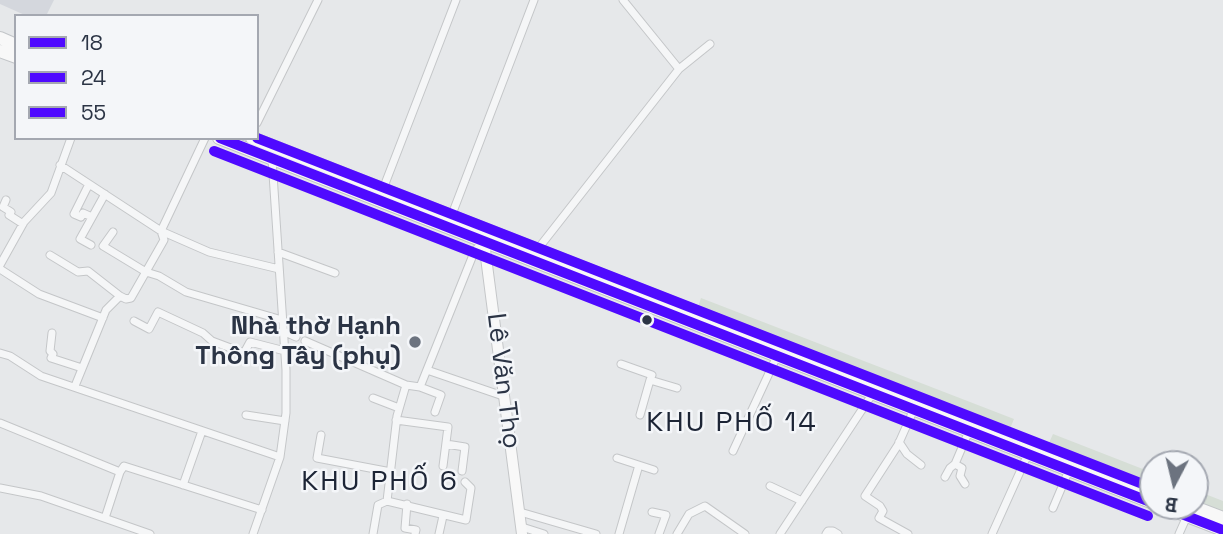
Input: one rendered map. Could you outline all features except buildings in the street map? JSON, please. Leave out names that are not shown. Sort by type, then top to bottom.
[{"type":"main road","points":[[224,140],[483,235],[876,388],[1030,449],[1069,470],[1139,498]]},
{"type":"main road","points":[[257,140],[451,216],[483,235],[537,250],[777,356],[876,388],[914,409],[969,431],[1139,486]]},
{"type":"main road","name":"Lê Văn Thọ","points":[[483,235],[522,531]]},
{"type":"main road","points":[[1206,520],[1223,530]]},
{"type":"street","points":[[259,118],[318,0]]},
{"type":"street","points":[[383,188],[456,0]]},
{"type":"street","points":[[451,216],[534,0]]},
{"type":"street","points":[[623,0],[679,69]]},
{"type":"street","points":[[537,250],[679,69],[710,44]]},
{"type":"street","points":[[70,140],[51,193],[23,224],[0,267],[39,294],[103,318]]},
{"type":"street","points":[[50,255],[78,272],[88,271],[120,296],[131,298],[164,240],[161,231],[204,140]]},
{"type":"street","points":[[253,534],[279,457],[285,421],[285,351],[272,159]]},
{"type":"street","points":[[60,164],[161,231],[209,252],[279,269]]},
{"type":"street","points":[[89,184],[74,214],[81,217],[83,213],[92,217]]},
{"type":"street","points":[[91,245],[80,239],[105,194]]},
{"type":"street","points":[[6,200],[3,207],[11,212],[9,215],[23,224]]},
{"type":"street","points":[[113,232],[103,246],[146,272],[159,276],[186,292],[282,320]]},
{"type":"street","points":[[420,387],[483,235]]},
{"type":"street","points":[[278,252],[335,273]]},
{"type":"street","points":[[75,386],[103,318],[113,300],[120,296]]},
{"type":"street","points":[[134,321],[149,329],[158,312],[203,333],[212,341],[244,353],[250,342],[285,351]]},
{"type":"street","points":[[283,331],[296,337]]},
{"type":"street","points":[[52,333],[51,358],[82,368]]},
{"type":"street","points":[[305,341],[407,385],[441,395],[435,412]]},
{"type":"street","points":[[0,353],[41,376],[279,457]]},
{"type":"street","points":[[733,451],[777,356]]},
{"type":"street","points":[[621,365],[652,375],[640,415]]},
{"type":"street","points":[[427,370],[503,396]]},
{"type":"street","points":[[650,380],[677,388]]},
{"type":"street","points":[[387,500],[396,420],[407,385]]},
{"type":"street","points":[[780,534],[876,388]]},
{"type":"street","points":[[373,398],[399,408]]},
{"type":"street","points":[[908,534],[879,518],[883,511],[880,506],[865,496],[900,442],[914,409]]},
{"type":"street","points":[[246,415],[285,421]]},
{"type":"street","points":[[396,420],[448,427],[443,466]]},
{"type":"street","points":[[0,423],[120,472]]},
{"type":"street","points":[[183,485],[202,431]]},
{"type":"street","points":[[945,477],[956,464],[969,431]]},
{"type":"street","points":[[321,435],[317,458],[391,472]]},
{"type":"street","points":[[900,442],[907,454],[921,465]]},
{"type":"street","points":[[446,444],[465,447],[462,471]]},
{"type":"street","points":[[992,534],[1030,449]]},
{"type":"street","points":[[617,458],[654,470]]},
{"type":"street","points":[[956,464],[962,468],[960,476],[965,484]]},
{"type":"street","points":[[620,534],[639,465]]},
{"type":"street","points":[[104,518],[124,466],[262,510]]},
{"type":"street","points":[[1053,508],[1069,470]]},
{"type":"street","points":[[373,534],[378,505],[387,500],[466,520],[471,488],[465,482]]},
{"type":"street","points":[[771,486],[802,501]]},
{"type":"street","points":[[0,488],[41,496],[150,534]]},
{"type":"street","points":[[407,504],[405,528],[416,530],[415,534]]},
{"type":"street","points":[[677,534],[689,514],[705,506],[745,534]]},
{"type":"street","points":[[520,512],[596,534]]},
{"type":"street","points":[[652,512],[666,515],[659,534]]},
{"type":"street","points":[[439,534],[443,516]]},
{"type":"street","points":[[121,534],[124,525]]},
{"type":"street","points":[[522,531],[544,534]]},
{"type":"street","points":[[826,534],[828,531],[838,534]]},
{"type":"shaded area","points":[[0,0],[54,0],[47,14],[22,14],[0,4]]},
{"type":"shaded area","points":[[701,298],[1014,419],[1009,431],[698,307]]},
{"type":"shaded area","points":[[1053,434],[1139,468],[1139,481],[1048,445]]},
{"type":"shaded area","points":[[1209,496],[1223,501],[1223,513],[1209,508]]},
{"type":"transit line","name":"55","points":[[259,139],[1139,483]]},
{"type":"transit line","name":"18","points":[[225,140],[1139,498]]},
{"type":"transit line","name":"24","points":[[214,151],[1139,512]]},
{"type":"transit line","name":"18","points":[[1197,520],[1223,530]]},
{"type":"place","name":"Nhà thờ Hạnh Thông Tây (phụ)","points":[[415,342]]},
{"type":"district","name":"KHU PHỐ 14","points":[[732,423]]},
{"type":"district","name":"KHU PHỐ 6","points":[[380,482]]}]
